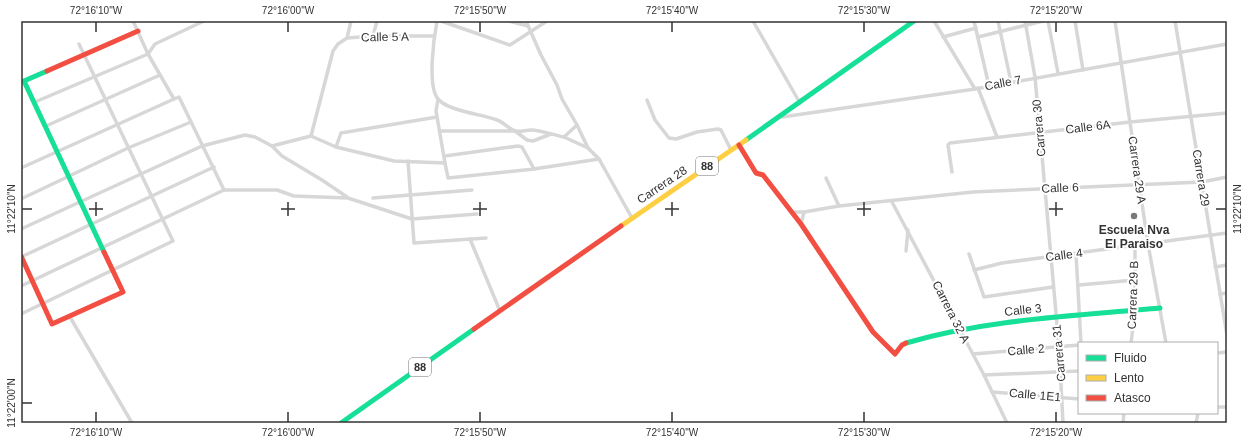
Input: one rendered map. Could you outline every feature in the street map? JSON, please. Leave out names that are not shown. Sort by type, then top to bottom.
[{"type":"main road","name":"Carrera 28","points":[[500,311],[632,218],[800,103],[914,21]]},
{"type":"main road","points":[[21,257],[52,324],[123,292],[24,81],[138,31]]},
{"type":"main road","points":[[739,145],[756,173],[763,175],[801,224]]},
{"type":"main road","name":"Calle 3","points":[[801,224],[873,332],[895,354],[902,345],[906,343],[960,329],[1056,316],[1160,308]]},
{"type":"main road","name":"88","points":[[341,423],[500,311]]},
{"type":"street","points":[[133,21],[148,54],[174,99]]},
{"type":"street","points":[[34,102],[148,54],[156,44],[204,21]]},
{"type":"street","points":[[347,38],[351,21]]},
{"type":"street","points":[[373,36],[378,21]]},
{"type":"street","points":[[437,21],[434,36],[433,81],[435,93],[438,99],[452,109],[473,112],[500,121],[527,140],[533,142],[551,134]]},
{"type":"street","points":[[441,21],[510,45],[547,21]]},
{"type":"street","points":[[509,21],[528,26]]},
{"type":"street","points":[[526,21],[557,85],[562,99],[588,148],[599,159],[632,218]]},
{"type":"street","points":[[753,21],[800,103]]},
{"type":"street","points":[[934,21],[977,89],[997,137]]},
{"type":"street","points":[[974,21],[989,86]]},
{"type":"street","points":[[998,21],[1011,82]]},
{"type":"street","name":"Carrera 30","points":[[1025,21],[1035,77],[1045,188]]},
{"type":"street","points":[[978,37],[1043,21]]},
{"type":"street","points":[[1048,21],[1058,73]]},
{"type":"street","points":[[1075,21],[1083,70]]},
{"type":"street","name":"Carrera 29 A","points":[[1115,21],[1148,244],[1166,342]]},
{"type":"street","name":"Carrera 29","points":[[1175,21],[1227,335]]},
{"type":"street","points":[[943,37],[976,28]]},
{"type":"street","name":"Calle 5 A","points":[[311,136],[333,51],[338,44],[347,38],[373,36],[434,36]]},
{"type":"street","points":[[21,314],[173,242],[79,44]]},
{"type":"street","name":"Calle 7","points":[[779,117],[977,89],[1035,77],[1083,70],[1227,44]]},
{"type":"street","points":[[46,126],[160,75]]},
{"type":"street","points":[[21,168],[179,98],[224,190]]},
{"type":"street","points":[[438,99],[436,111],[448,178],[534,169],[599,159]]},
{"type":"street","points":[[647,100],[655,120],[669,138],[676,139],[697,132],[718,129],[721,130],[731,150]]},
{"type":"street","name":"Calle 6A","points":[[952,172],[949,143],[1130,122],[1227,113]]},
{"type":"street","points":[[336,147],[341,133],[437,117]]},
{"type":"street","points":[[21,199],[70,177],[128,148],[191,122]]},
{"type":"street","points":[[564,137],[577,125]]},
{"type":"street","points":[[440,132],[532,130],[564,137],[588,148]]},
{"type":"street","points":[[21,229],[202,146],[245,135],[255,137],[272,146],[282,156],[322,180],[348,198],[412,220],[477,214]]},
{"type":"street","points":[[272,146],[311,136],[336,147],[394,161],[445,163]]},
{"type":"street","points":[[444,156],[518,146],[522,147],[534,169]]},
{"type":"street","points":[[408,161],[414,243],[486,238]]},
{"type":"street","points":[[21,257],[214,167]]},
{"type":"street","name":"Calle 6","points":[[792,212],[804,212],[839,206],[892,202],[973,192],[1202,182],[1227,177]]},
{"type":"street","points":[[826,178],[839,206]]},
{"type":"street","name":"Carrera 31","points":[[1045,188],[1063,398],[1063,423]]},
{"type":"street","points":[[21,286],[224,190],[277,190],[294,196],[348,198]]},
{"type":"street","points":[[373,198],[472,190]]},
{"type":"street","name":"Carrera 32 A","points":[[892,202],[908,229],[984,375],[1007,423]]},
{"type":"street","points":[[801,224],[804,212]]},
{"type":"street","points":[[906,251],[908,229]]},
{"type":"street","name":"Calle 4","points":[[974,270],[1002,263],[1135,247],[1227,233]]},
{"type":"street","points":[[470,239],[500,311]]},
{"type":"street","name":"Carrera 29 B","points":[[1131,342],[1134,311],[1135,247]]},
{"type":"street","points":[[969,254],[983,297],[1053,288]]},
{"type":"street","points":[[1076,254],[1081,315],[1081,342]]},
{"type":"street","points":[[1215,267],[1227,265]]},
{"type":"street","points":[[1079,285],[1135,280]]},
{"type":"street","points":[[1220,294],[1227,293]]},
{"type":"street","points":[[70,317],[132,423]]},
{"type":"street","name":"Calle 2","points":[[973,354],[1078,345]]},
{"type":"street","points":[[984,375],[1078,371]]},
{"type":"street","name":"Calle 1E1","points":[[992,392],[1078,399]]},
{"type":"traffic: fast","points":[[746,140],[914,21]]},
{"type":"traffic: fast","points":[[47,71],[24,81],[104,252]]},
{"type":"traffic: fast","points":[[906,343],[937,335],[1000,323],[1160,308]]},
{"type":"traffic: fast","points":[[341,423],[474,329]]},
{"type":"traffic: slow","points":[[621,226],[746,140]]},
{"type":"traffic: jam","points":[[47,71],[138,31]]},
{"type":"traffic: jam","points":[[739,145],[756,173],[763,175],[801,224],[873,332],[895,354],[902,345],[906,343]]},
{"type":"traffic: jam","points":[[474,329],[621,226]]},
{"type":"traffic: jam","points":[[21,256],[52,324],[123,292],[104,252]]},
{"type":"place","name":"Escuela Nva El Paraiso","points":[[1134,216]]}]
